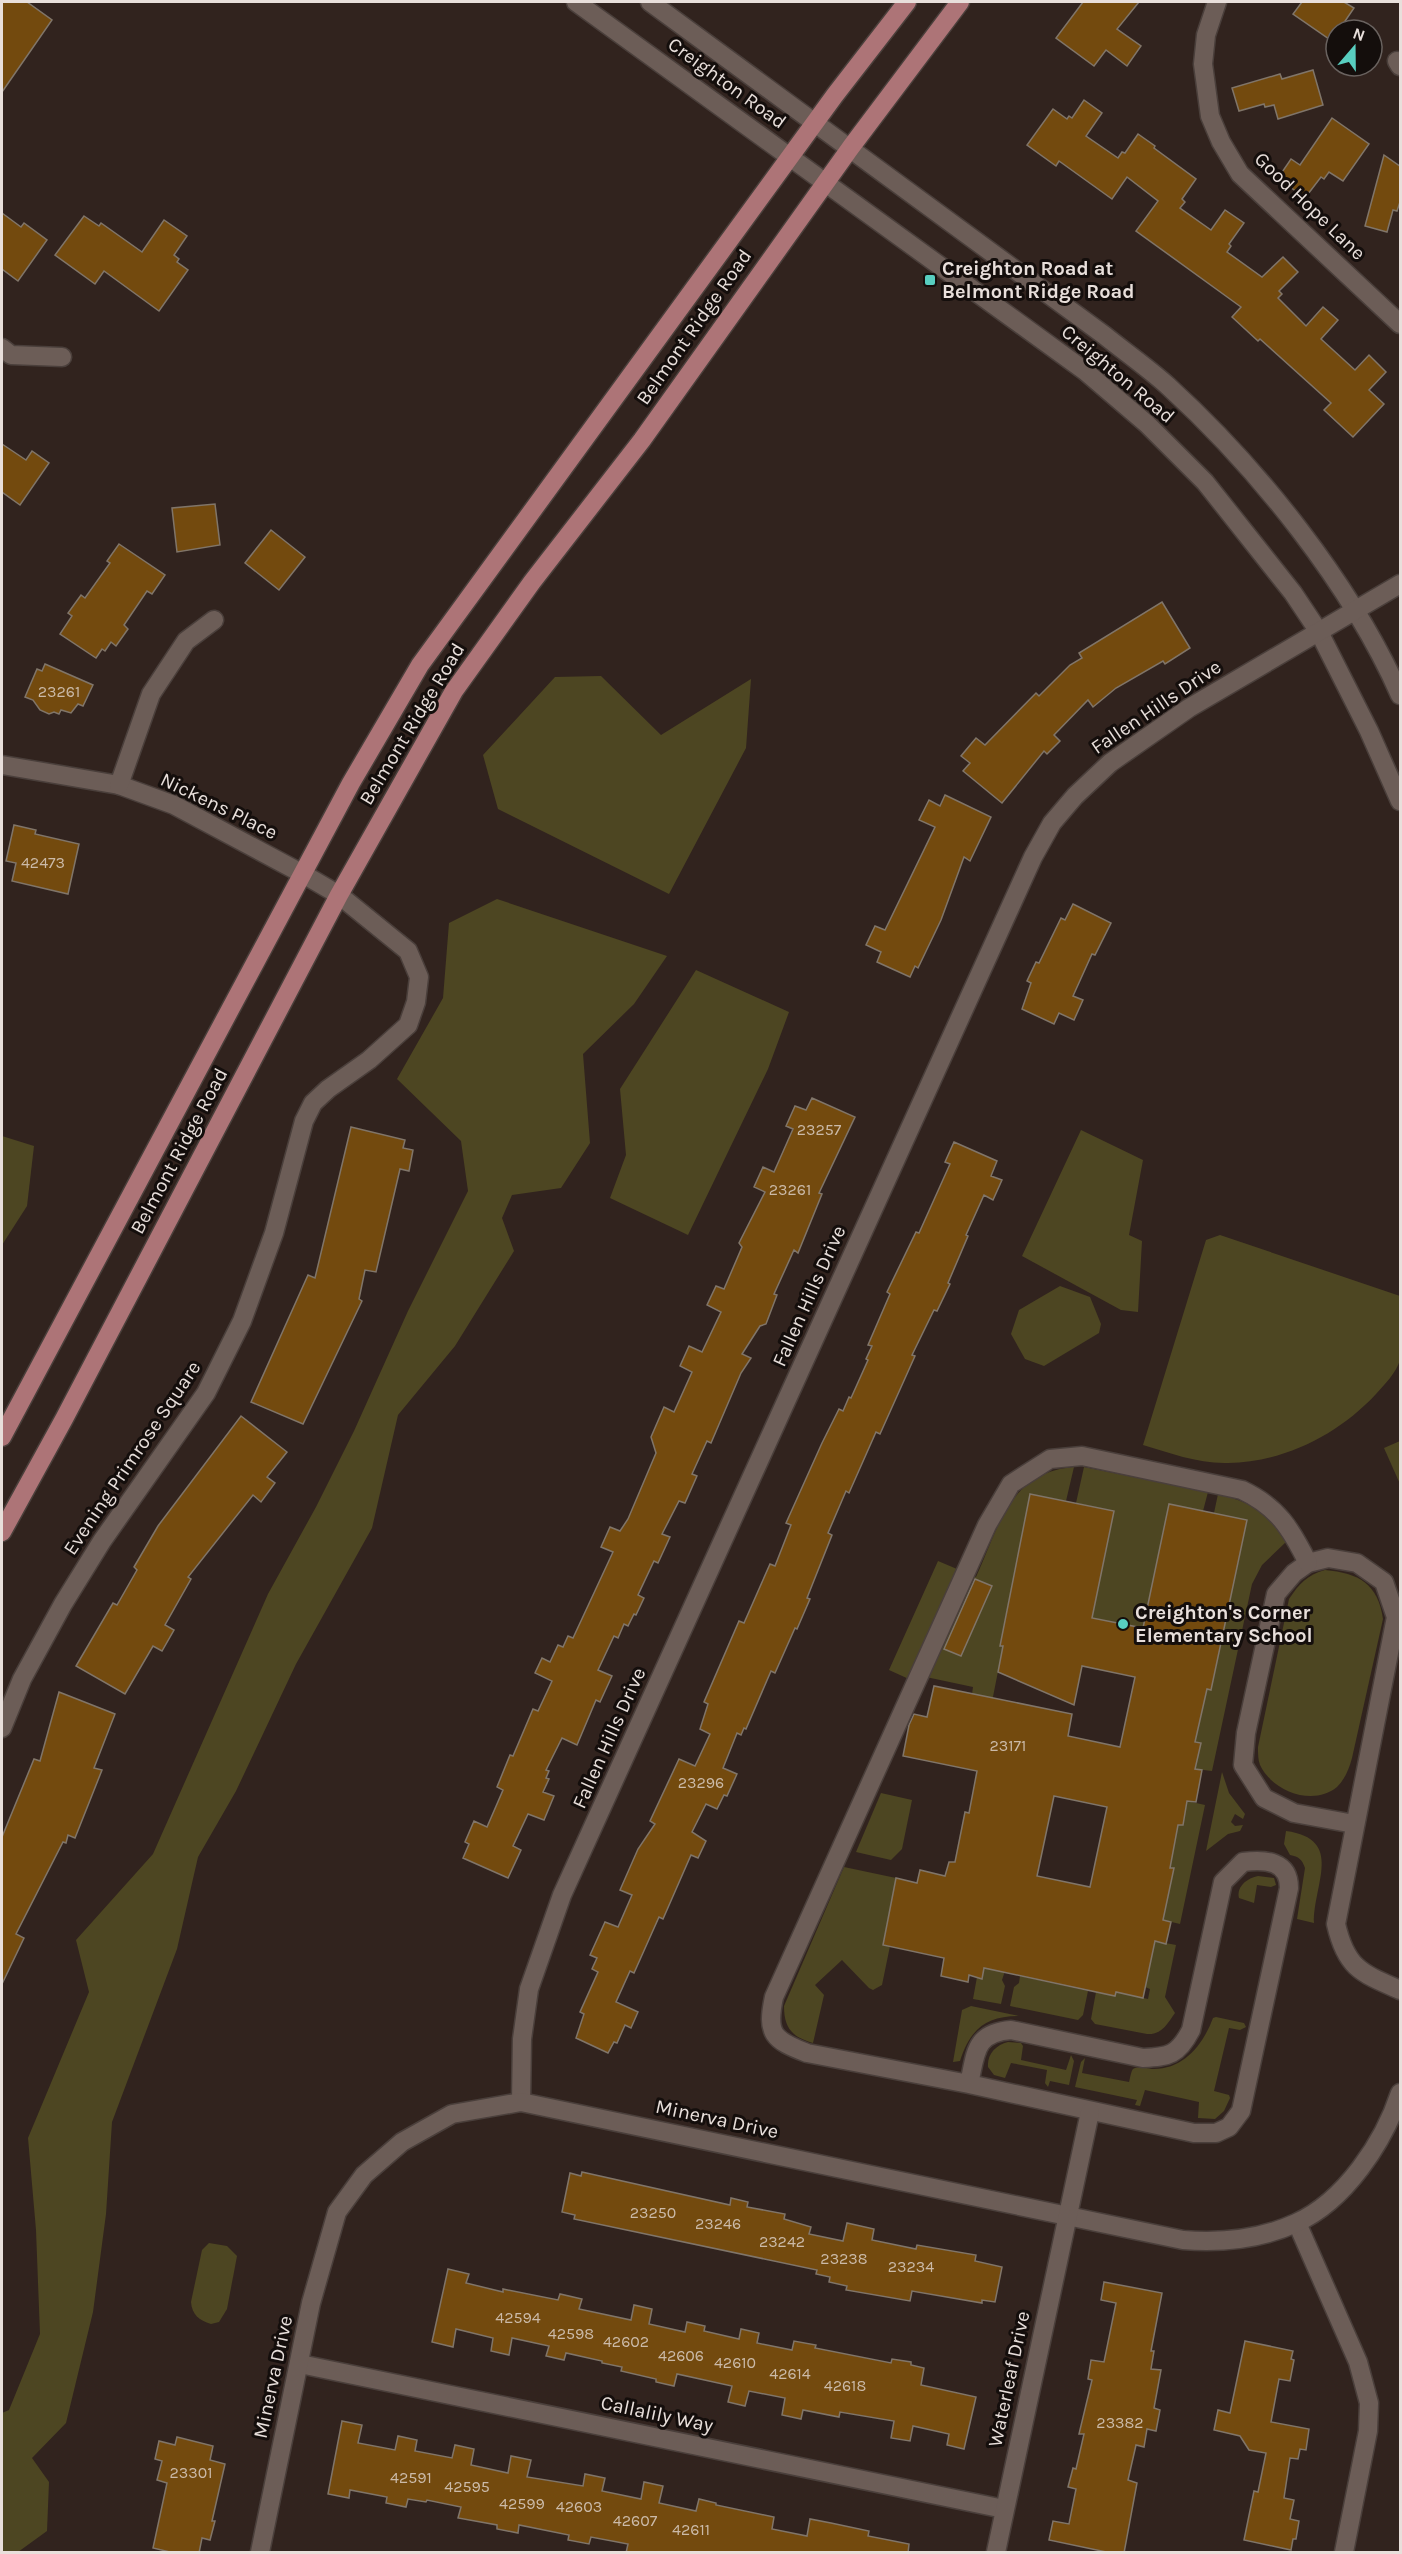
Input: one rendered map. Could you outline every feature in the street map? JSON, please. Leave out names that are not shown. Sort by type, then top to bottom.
[{"type":"main road","name":"Belmont Ridge Road","points":[[2,1437],[351,783],[420,665],[816,121],[907,2]]},
{"type":"main road","name":"Belmont Ridge Road","points":[[3,1524],[64,1419],[339,895],[454,691],[532,582],[642,440],[851,147],[960,2]]},
{"type":"street","name":"Creighton Road","points":[[576,2],[1085,371],[1147,424],[1205,482],[1241,525],[1319,632],[1401,801]]},
{"type":"street","name":"Creighton Road","points":[[650,2],[816,121],[1104,335],[1167,386],[1242,461],[1290,520],[1355,610],[1401,695]]},
{"type":"street","name":"Good Hope Lane","points":[[1217,2],[1206,35],[1203,64],[1210,116],[1221,142],[1240,174],[1401,324]]},
{"type":"street","points":[[2,348],[11,355],[62,357]]},
{"type":"street","name":"Fallen Hills Drive","points":[[521,2102],[522,2039],[529,1989],[562,1895],[1033,857],[1052,823],[1075,796],[1110,763],[1189,708],[1401,584]]},
{"type":"street","points":[[119,785],[151,694],[186,641],[214,620]]},
{"type":"street","name":"Nickens Place","points":[[2,765],[119,785],[174,805],[339,895]]},
{"type":"street","name":"Evening Primrose Square","points":[[2,1728],[22,1679],[63,1604],[102,1541],[207,1393],[246,1310],[274,1233],[304,1121],[313,1104],[408,1025],[416,1002],[418,977],[408,951],[339,895]]},
{"type":"street","points":[[969,2084],[978,2048],[985,2036],[996,2031],[1011,2030],[1143,2058],[1175,2053],[1184,2044],[1191,2030],[1223,1882],[1243,1862],[1268,1862],[1281,1866],[1289,1877],[1289,1888],[1241,2111],[1228,2127],[1216,2133],[1194,2133],[969,2084],[807,2053],[786,2045],[775,2035],[769,2020],[774,1997],[987,1525],[1011,1484],[1050,1459],[1082,1456],[1242,1490],[1258,1497],[1277,1512],[1308,1563]]},
{"type":"street","points":[[1354,1824],[1294,1813],[1263,1798],[1243,1766],[1246,1733],[1276,1594],[1294,1573],[1308,1563],[1328,1558],[1357,1563],[1384,1582],[1396,1617],[1336,1924],[1341,1946],[1352,1964],[1368,1975],[1401,1990]]},
{"type":"street","name":"Minerva Drive","points":[[260,2553],[311,2303],[336,2211],[364,2175],[402,2142],[452,2114],[521,2102],[1183,2240],[1208,2242],[1240,2239],[1298,2223],[1332,2199],[1375,2150],[1392,2120],[1401,2093]]},
{"type":"street","name":"Waterleaf Drive","points":[[996,2553],[1090,2112]]},
{"type":"street","points":[[1298,2223],[1358,2362],[1370,2403],[1368,2431],[1344,2553]]},
{"type":"street","name":"Callalily Way","points":[[300,2364],[1004,2509]]},
{"type":"shaded area","points":[[601,676],[661,735],[751,679],[746,748],[669,894],[498,809],[483,755],[555,677]]},
{"type":"shaded area","points":[[497,899],[667,956],[634,1004],[583,1054],[590,1143],[561,1188],[512,1195],[502,1218],[514,1251],[455,1346],[398,1415],[372,1528],[296,1664],[236,1791],[198,1857],[177,1949],[112,2122],[106,2214],[93,2312],[66,2423],[32,2458],[49,2482],[47,2531],[18,2552],[2,2552],[2,2413],[9,2410],[40,2334],[36,2230],[28,2138],[89,1992],[76,1940],[153,1854],[268,1594],[316,1507],[354,1431],[408,1311],[468,1191],[461,1141],[397,1079],[443,998],[449,923]]},
{"type":"shaded area","points":[[696,970],[789,1012],[768,1069],[688,1235],[610,1198],[626,1155],[620,1089]]},
{"type":"shaded area","points":[[1081,1130],[1143,1160],[1129,1235],[1142,1241],[1138,1312],[1121,1310],[1022,1256]]},
{"type":"shaded area","points":[[2,1136],[34,1146],[27,1206],[2,1245]]},
{"type":"shaded area","points":[[1220,1235],[1400,1296],[1400,1360],[1393,1374],[1361,1409],[1345,1422],[1309,1444],[1269,1458],[1228,1463],[1206,1462],[1143,1445],[1206,1240]]},
{"type":"shaded area","points":[[1060,1286],[1090,1297],[1101,1324],[1099,1333],[1044,1366],[1025,1359],[1011,1334],[1019,1310]]},
{"type":"shaded area","points":[[1400,1441],[1400,1484],[1384,1448]]},
{"type":"shaded area","points":[[1074,1467],[1066,1501],[1030,1494],[1000,1645],[1003,1646],[990,1712],[970,1708],[973,1687],[926,1677],[922,1685],[889,1670],[938,1561],[976,1577],[1000,1522],[1020,1491],[1034,1479],[1052,1471]]},
{"type":"shaded area","points":[[1084,1467],[1208,1492],[1203,1511],[1169,1504],[1143,1628],[1092,1618],[1114,1511],[1076,1503]]},
{"type":"shaded area","points":[[1218,1494],[1241,1501],[1258,1510],[1272,1523],[1286,1542],[1262,1565],[1252,1584],[1212,1771],[1195,1769],[1195,1742],[1207,1689],[1211,1690],[1247,1521],[1214,1513]]},
{"type":"shaded area","points":[[1325,1570],[1348,1574],[1365,1582],[1377,1597],[1383,1619],[1348,1770],[1337,1787],[1317,1796],[1305,1796],[1283,1789],[1266,1774],[1259,1763],[1258,1747],[1289,1599],[1304,1581]]},
{"type":"shaded area","points":[[1222,1772],[1229,1793],[1245,1814],[1243,1819],[1235,1814],[1231,1822],[1235,1826],[1243,1825],[1240,1831],[1228,1834],[1206,1851]]},
{"type":"shaded area","points":[[881,1793],[912,1800],[902,1849],[891,1860],[856,1852]]},
{"type":"shaded area","points":[[1187,1801],[1205,1805],[1180,1924],[1163,1920],[1178,1825],[1183,1825]]},
{"type":"shaded area","points":[[1286,1831],[1304,1836],[1315,1843],[1321,1854],[1322,1866],[1314,1923],[1297,1919],[1305,1868],[1300,1859],[1290,1855],[1284,1844]]},
{"type":"shaded area","points":[[844,1867],[896,1878],[883,1944],[890,1946],[882,1985],[873,1990],[842,1960],[815,1985],[824,1995],[813,2043],[800,2038],[791,2030],[784,2014],[784,2006]]},
{"type":"shaded area","points":[[1258,1876],[1274,1878],[1276,1885],[1271,1887],[1257,1885],[1254,1903],[1239,1898],[1239,1890],[1243,1884]]},
{"type":"shaded area","points":[[1155,1941],[1176,1945],[1165,1997],[1175,2013],[1164,2028],[1152,2034],[1095,2024],[1091,2019],[1096,1992],[1114,1996],[1116,1992],[1148,1999],[1150,1989],[1145,1987]]},
{"type":"shaded area","points":[[984,1966],[1005,1971],[1002,1980],[1005,1986],[1001,2004],[973,1999],[977,1977],[982,1978]]},
{"type":"shaded area","points":[[1020,1976],[1088,1991],[1083,2015],[1078,2020],[1010,2006],[1014,1987],[1019,1983]]},
{"type":"shaded area","points":[[971,2006],[1019,2016],[988,2022],[974,2033],[960,2061],[953,2062],[962,2010]]},
{"type":"shaded area","points":[[1213,2018],[1244,2023],[1246,2027],[1240,2030],[1229,2028],[1214,2091],[1229,2095],[1230,2098],[1224,2111],[1215,2119],[1198,2118],[1199,2102],[1145,2090],[1140,2106],[1135,2105],[1137,2100],[1075,2087],[1081,2062],[1085,2058],[1082,2073],[1129,2082],[1135,2068],[1152,2069],[1173,2065],[1190,2054],[1204,2038]]},
{"type":"shaded area","points":[[1008,2042],[1021,2043],[1023,2046],[1021,2060],[1066,2070],[1071,2055],[1074,2061],[1069,2085],[1050,2081],[1048,2087],[1045,2083],[1047,2070],[1011,2063],[1005,2078],[994,2075],[988,2067],[989,2058],[996,2048]]},
{"type":"shaded area","points":[[209,2243],[227,2246],[237,2256],[227,2309],[219,2322],[211,2324],[197,2316],[191,2302],[202,2250]]},
{"type":"building","points":[[2,2],[27,2],[52,20],[2,92]]},
{"type":"building","points":[[1083,2],[1139,2],[1117,29],[1141,46],[1127,66],[1106,50],[1094,66],[1056,38]]},
{"type":"building","points":[[1302,2],[1344,2],[1354,8],[1347,18],[1324,18],[1324,35],[1293,14]]},
{"type":"building","points":[[1313,70],[1323,105],[1278,119],[1274,105],[1265,107],[1264,104],[1239,111],[1232,88],[1280,74],[1282,79]]},
{"type":"building","points":[[1084,100],[1102,113],[1086,136],[1118,158],[1122,152],[1125,153],[1138,134],[1155,146],[1154,148],[1196,179],[1182,199],[1185,202],[1180,208],[1211,230],[1225,210],[1244,223],[1229,244],[1231,246],[1227,252],[1262,277],[1283,257],[1298,272],[1279,291],[1282,294],[1278,298],[1306,326],[1323,307],[1338,320],[1321,339],[1355,370],[1369,355],[1386,372],[1369,390],[1384,404],[1353,437],[1324,410],[1331,403],[1232,317],[1241,307],[1136,231],[1158,201],[1127,177],[1112,199],[1059,161],[1056,166],[1027,145],[1053,109],[1067,119],[1069,116],[1072,118]]},
{"type":"building","points":[[1332,118],[1369,144],[1343,181],[1329,172],[1324,179],[1321,177],[1305,198],[1278,178],[1291,159],[1300,165]]},
{"type":"building","points":[[1384,155],[1401,167],[1401,199],[1397,211],[1393,210],[1387,232],[1365,226]]},
{"type":"building","points":[[2,213],[21,227],[24,223],[47,240],[18,281],[2,269]]},
{"type":"building","points":[[84,216],[99,226],[101,223],[142,252],[164,220],[187,236],[174,255],[179,259],[177,262],[188,270],[159,311],[104,271],[95,284],[55,255]]},
{"type":"building","points":[[2,444],[26,460],[32,451],[49,463],[20,505],[2,492]]},
{"type":"building","points":[[215,504],[220,545],[177,552],[172,508]]},
{"type":"building","points":[[271,530],[305,557],[279,590],[245,563]]},
{"type":"building","points":[[119,544],[165,575],[152,594],[147,591],[124,625],[128,629],[116,646],[111,642],[96,658],[60,634],[72,616],[68,613],[81,595],[85,598],[110,563],[107,561]]},
{"type":"building","points":[[1162,602],[1190,648],[1165,664],[1163,661],[1116,688],[1093,707],[1088,700],[1054,735],[1060,741],[1047,754],[1044,751],[1002,803],[963,771],[970,763],[961,756],[976,738],[985,745],[1036,693],[1039,696],[1070,665],[1082,658],[1079,653]]},
{"type":"building","points":[[45,664],[93,685],[83,706],[78,704],[71,713],[61,710],[59,714],[54,712],[49,714],[40,710],[33,700],[25,697],[37,669],[42,671]]},
{"type":"building","points":[[945,795],[991,817],[970,861],[964,857],[941,920],[918,968],[915,966],[910,977],[877,962],[881,952],[866,945],[875,926],[885,930],[935,827],[919,820],[929,800],[940,806]]},
{"type":"building","points":[[14,825],[36,830],[35,834],[79,844],[68,894],[12,881],[16,863],[6,861]]},
{"type":"building","points":[[1073,904],[1111,923],[1095,955],[1092,954],[1073,996],[1083,1000],[1074,1020],[1059,1013],[1054,1024],[1022,1009],[1031,983],[1027,981],[1036,962],[1039,963],[1061,918],[1065,920]]},
{"type":"building","points":[[812,1098],[855,1117],[819,1193],[822,1194],[798,1253],[794,1250],[774,1294],[777,1295],[766,1324],[760,1326],[742,1354],[751,1358],[741,1373],[711,1443],[707,1441],[692,1474],[697,1476],[685,1503],[679,1501],[662,1534],[670,1537],[658,1563],[654,1561],[638,1595],[644,1598],[628,1626],[624,1624],[618,1638],[614,1636],[598,1670],[612,1676],[600,1702],[596,1700],[577,1745],[562,1738],[546,1770],[549,1771],[546,1778],[549,1779],[543,1792],[554,1796],[544,1820],[528,1814],[513,1846],[521,1850],[508,1878],[463,1858],[469,1844],[465,1842],[474,1821],[487,1827],[503,1790],[497,1787],[510,1755],[513,1756],[533,1709],[538,1711],[552,1681],[535,1673],[542,1658],[550,1662],[558,1645],[563,1647],[568,1636],[573,1638],[613,1552],[601,1547],[610,1527],[620,1531],[628,1519],[656,1453],[651,1437],[664,1407],[674,1412],[692,1372],[680,1366],[689,1346],[702,1352],[721,1312],[707,1305],[716,1286],[724,1289],[742,1247],[739,1243],[765,1192],[754,1187],[763,1167],[774,1172],[793,1129],[786,1126],[795,1106],[806,1110]]},
{"type":"building","points":[[351,1127],[405,1140],[403,1148],[413,1150],[409,1171],[400,1169],[376,1272],[365,1270],[359,1299],[362,1301],[303,1424],[251,1402],[308,1275],[315,1278]]},
{"type":"building","points":[[954,1142],[997,1161],[991,1176],[1002,1180],[993,1200],[984,1195],[966,1235],[968,1236],[948,1283],[950,1284],[937,1311],[934,1310],[912,1355],[915,1356],[880,1434],[876,1432],[849,1493],[846,1491],[828,1533],[832,1535],[797,1629],[795,1628],[775,1673],[771,1671],[746,1729],[744,1728],[741,1735],[737,1733],[723,1768],[737,1774],[727,1796],[724,1795],[717,1809],[706,1804],[692,1832],[706,1841],[698,1858],[691,1855],[663,1919],[659,1917],[634,1973],[630,1971],[616,2002],[638,2012],[631,2028],[625,2025],[617,2043],[614,2042],[608,2053],[576,2038],[584,2014],[580,2012],[598,1972],[592,1969],[597,1958],[590,1955],[605,1922],[618,1927],[632,1895],[620,1890],[638,1849],[655,1824],[650,1821],[679,1759],[695,1766],[710,1734],[700,1729],[708,1704],[704,1702],[739,1621],[744,1623],[770,1564],[775,1566],[791,1525],[786,1523],[822,1443],[839,1409],[843,1411],[849,1397],[851,1398],[868,1360],[866,1359],[872,1346],[868,1345],[890,1294],[887,1292],[916,1232],[919,1233],[950,1164],[945,1162]]},
{"type":"building","points":[[241,1416],[287,1452],[267,1477],[275,1483],[261,1502],[253,1495],[188,1577],[191,1579],[165,1625],[174,1630],[162,1651],[153,1646],[125,1694],[76,1666],[113,1603],[117,1605],[137,1570],[134,1567],[158,1526]]},
{"type":"building","name":"Creighton's Corner Elementary School","points":[[1030,1494],[1114,1511],[1092,1618],[1143,1628],[1169,1504],[1247,1520],[1211,1690],[1207,1689],[1195,1742],[1201,1743],[1195,1769],[1202,1770],[1196,1802],[1187,1801],[1183,1825],[1178,1825],[1170,1868],[1174,1868],[1163,1920],[1171,1922],[1166,1944],[1155,1941],[1143,1998],[1116,1992],[1115,1996],[984,1968],[982,1979],[969,1975],[968,1982],[941,1976],[944,1958],[883,1945],[896,1878],[917,1883],[920,1870],[945,1876],[949,1862],[955,1862],[965,1812],[969,1813],[977,1771],[903,1756],[909,1725],[914,1714],[927,1717],[934,1686],[1072,1714],[1068,1736],[1120,1747],[1135,1677],[1082,1666],[1074,1705],[998,1672],[1003,1646],[1000,1646]],"holes":[[[1054,1796],[1107,1807],[1090,1887],[1037,1876]]]},
{"type":"building","points":[[975,1579],[992,1586],[961,1656],[944,1649]]},
{"type":"building","points":[[59,1692],[115,1714],[94,1768],[102,1770],[75,1838],[68,1835],[66,1843],[63,1842],[16,1934],[24,1938],[2,1984],[2,1837],[34,1759],[40,1761]]},
{"type":"building","points":[[582,2172],[730,2205],[731,2198],[748,2202],[747,2207],[785,2214],[784,2219],[811,2227],[809,2234],[843,2241],[847,2223],[874,2229],[872,2240],[916,2249],[917,2245],[976,2255],[975,2261],[1002,2267],[995,2302],[982,2300],[982,2303],[912,2291],[910,2301],[846,2290],[847,2286],[829,2282],[830,2277],[816,2274],[817,2270],[574,2219],[575,2215],[562,2212],[570,2173],[581,2176]]},
{"type":"building","points":[[448,2269],[469,2274],[466,2283],[503,2292],[503,2289],[558,2300],[560,2294],[582,2299],[579,2309],[631,2320],[634,2305],[652,2309],[649,2324],[685,2332],[687,2322],[705,2326],[704,2331],[739,2339],[741,2329],[759,2333],[757,2343],[792,2350],[794,2341],[816,2345],[815,2348],[891,2363],[892,2359],[911,2362],[911,2365],[924,2368],[921,2385],[976,2397],[964,2449],[947,2445],[949,2434],[913,2426],[910,2441],[891,2438],[894,2421],[840,2412],[839,2417],[803,2410],[801,2419],[782,2415],[785,2398],[749,2391],[745,2406],[728,2402],[732,2386],[677,2374],[674,2386],[656,2382],[656,2379],[621,2371],[622,2367],[602,2363],[602,2361],[566,2353],[564,2360],[546,2356],[549,2346],[512,2338],[509,2355],[491,2351],[493,2338],[456,2329],[453,2347],[432,2342]]},
{"type":"building","points":[[1104,2282],[1162,2293],[1151,2351],[1154,2351],[1151,2369],[1161,2370],[1154,2408],[1160,2410],[1156,2431],[1147,2429],[1144,2447],[1136,2445],[1128,2480],[1137,2483],[1124,2553],[1111,2553],[1049,2540],[1053,2521],[1069,2524],[1076,2489],[1068,2487],[1073,2468],[1076,2469],[1084,2434],[1079,2434],[1092,2380],[1088,2379],[1091,2360],[1104,2362],[1116,2303],[1101,2300]]},
{"type":"building","points":[[1245,2341],[1293,2351],[1291,2359],[1294,2360],[1290,2381],[1279,2379],[1271,2422],[1309,2429],[1306,2450],[1300,2449],[1298,2459],[1290,2458],[1284,2498],[1294,2500],[1290,2519],[1299,2521],[1296,2539],[1293,2539],[1291,2550],[1244,2540],[1254,2491],[1258,2492],[1266,2453],[1249,2450],[1240,2436],[1214,2430],[1218,2410],[1230,2413]]},
{"type":"building","points":[[342,2421],[362,2425],[358,2443],[395,2450],[398,2436],[417,2440],[415,2451],[452,2458],[455,2445],[474,2449],[471,2465],[508,2473],[511,2456],[531,2460],[527,2477],[583,2486],[585,2474],[605,2478],[602,2491],[641,2499],[644,2482],[663,2486],[659,2503],[696,2511],[699,2499],[716,2503],[716,2505],[774,2517],[772,2529],[807,2536],[810,2519],[831,2523],[869,2531],[868,2536],[909,2544],[908,2553],[626,2553],[628,2544],[591,2537],[589,2544],[568,2540],[569,2535],[519,2525],[518,2533],[497,2529],[497,2525],[458,2518],[461,2507],[427,2500],[426,2502],[408,2499],[406,2507],[386,2503],[387,2497],[350,2490],[349,2498],[328,2494]]},
{"type":"building","points":[[177,2437],[213,2446],[210,2460],[225,2464],[210,2540],[202,2538],[199,2553],[174,2553],[153,2548],[167,2483],[157,2480],[162,2461],[155,2459],[159,2441],[175,2445]]},
{"type":"place","name":"Creighton Road at Belmont Ridge Road","points":[[930,280]]},
{"type":"place","name":"Creighton's Corner Elementary School","points":[[1123,1624]]}]
